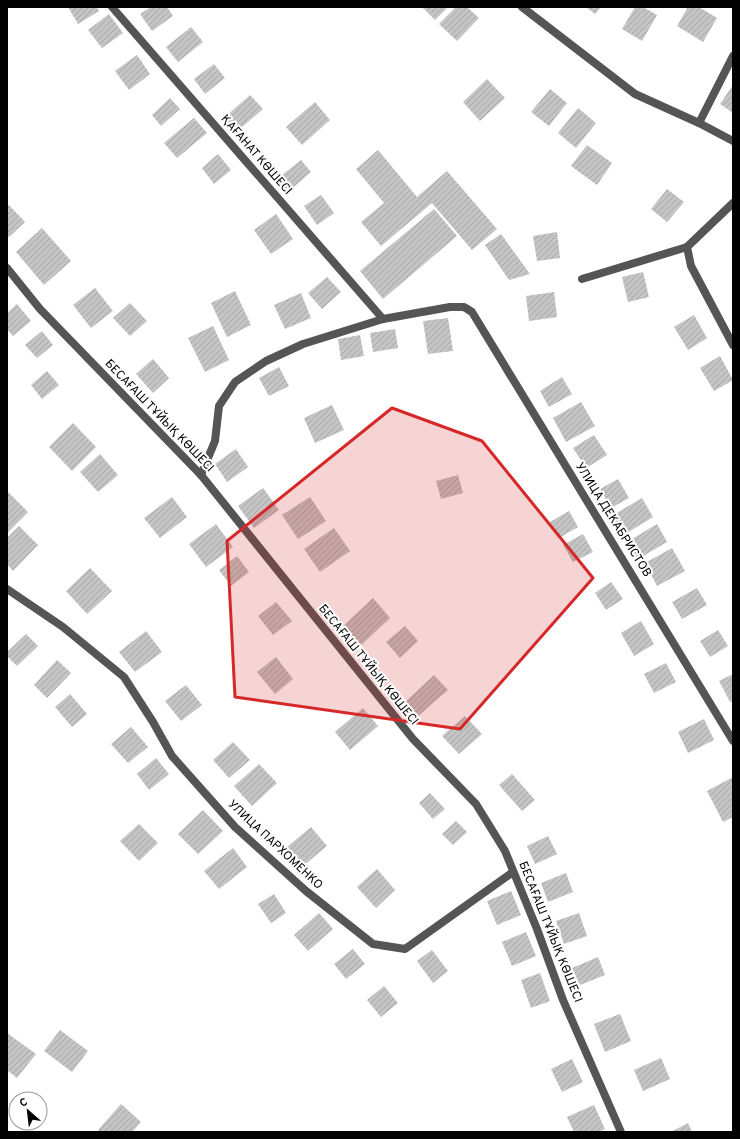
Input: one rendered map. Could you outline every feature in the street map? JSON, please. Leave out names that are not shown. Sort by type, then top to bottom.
[{"type":"street","name":"ҚАҒАНАТ КӨШЕСІ","points":[[112,7],[382,319]]},
{"type":"street","points":[[522,7],[635,94],[699,122],[733,142]]},
{"type":"street","points":[[699,122],[733,56]]},
{"type":"street","points":[[582,279],[687,247],[733,203]]},
{"type":"street","points":[[687,247],[691,266],[733,345]]},
{"type":"street","name":"БЕСАҒАШ ТҰЙЫҚ КӨШЕСІ","points":[[7,268],[40,309],[201,475],[413,739],[476,804],[505,851],[564,1000],[621,1132]]},
{"type":"street","name":"УЛИЦА ДЕКАБРИСТОВ","points":[[382,319],[450,307],[464,307],[472,312],[733,741]]},
{"type":"street","points":[[201,475],[215,441],[219,406],[235,382],[266,361],[303,344],[382,319]]},
{"type":"street","name":"УЛИЦА ПАРХОМЕНКО","points":[[7,589],[63,627],[124,677],[153,722],[172,756],[234,827],[306,892],[373,944],[405,949],[513,872]]},
{"type":"highlighted area","points":[[392,408],[482,441],[593,578],[460,729],[235,697],[227,541]]},
{"type":"building","points":[[68,7],[97,7],[99,11],[78,24]]},
{"type":"building","points":[[151,7],[167,7],[173,16],[152,31],[140,14]]},
{"type":"building","points":[[422,7],[448,7],[435,20]]},
{"type":"building","points":[[456,7],[467,7],[479,18],[457,41],[439,24]]},
{"type":"building","points":[[586,7],[601,7],[595,14]]},
{"type":"building","points":[[635,7],[643,7],[657,15],[642,41],[622,29]]},
{"type":"building","points":[[688,7],[699,7],[717,18],[703,42],[677,26]]},
{"type":"building","points":[[109,14],[123,33],[102,48],[88,30]]},
{"type":"building","points":[[191,27],[203,42],[178,62],[166,47]]},
{"type":"building","points":[[137,55],[150,74],[129,90],[115,71]]},
{"type":"building","points":[[214,64],[225,78],[205,94],[194,79]]},
{"type":"building","points":[[487,79],[505,98],[480,121],[463,102]]},
{"type":"building","points":[[733,85],[733,113],[720,104]]},
{"type":"building","points":[[550,89],[567,103],[549,126],[531,112]]},
{"type":"building","points":[[250,95],[263,109],[236,132],[224,118]]},
{"type":"building","points":[[170,98],[180,109],[161,126],[152,115]]},
{"type":"building","points":[[315,102],[330,120],[302,145],[286,127]]},
{"type":"building","points":[[578,108],[596,123],[576,148],[558,133]]},
{"type":"building","points":[[194,118],[207,133],[177,158],[164,143]]},
{"type":"building","points":[[587,145],[612,163],[597,185],[571,166]]},
{"type":"building","points":[[378,150],[417,197],[447,171],[497,229],[472,250],[432,203],[381,246],[361,222],[384,203],[356,169]]},
{"type":"building","points":[[218,154],[231,170],[214,184],[202,168]]},
{"type":"building","points":[[301,160],[311,172],[288,192],[277,179]]},
{"type":"building","points":[[667,189],[684,202],[667,222],[651,209]]},
{"type":"building","points":[[321,195],[334,213],[317,225],[304,206]]},
{"type":"building","points":[[9,205],[25,222],[9,237],[7,235],[7,206]]},
{"type":"building","points":[[434,209],[457,236],[383,299],[360,271]]},
{"type":"building","points":[[276,214],[293,239],[271,254],[254,230]]},
{"type":"building","points":[[42,228],[71,261],[44,285],[16,252]]},
{"type":"building","points":[[557,232],[560,258],[537,261],[533,236]]},
{"type":"building","points":[[501,234],[530,274],[509,280],[485,245]]},
{"type":"building","points":[[643,272],[649,297],[628,302],[622,277]]},
{"type":"building","points":[[327,277],[341,292],[322,309],[308,293]]},
{"type":"building","points":[[95,288],[113,311],[91,328],[73,305]]},
{"type":"building","points":[[235,291],[251,325],[227,337],[211,303]]},
{"type":"building","points":[[554,292],[557,317],[529,321],[526,296]]},
{"type":"building","points":[[301,293],[311,318],[285,329],[274,305]]},
{"type":"building","points":[[130,303],[147,321],[130,336],[113,318]]},
{"type":"building","points":[[17,304],[31,321],[13,336],[7,329],[7,313]]},
{"type":"building","points":[[694,315],[707,338],[688,350],[674,327]]},
{"type":"building","points":[[448,318],[453,351],[428,354],[423,321]]},
{"type":"building","points":[[213,326],[229,360],[205,372],[188,338]]},
{"type":"building","points":[[395,329],[398,348],[373,352],[370,333]]},
{"type":"building","points":[[42,331],[53,345],[37,358],[25,345]]},
{"type":"building","points":[[360,335],[364,356],[341,360],[338,339]]},
{"type":"building","points":[[720,356],[733,380],[714,391],[700,368]]},
{"type":"building","points":[[153,359],[169,378],[153,393],[136,374]]},
{"type":"building","points":[[279,367],[289,386],[269,396],[259,378]]},
{"type":"building","points":[[47,371],[59,385],[42,399],[31,385]]},
{"type":"building","points":[[562,377],[572,394],[549,407],[540,391]]},
{"type":"building","points":[[581,402],[595,426],[566,442],[553,418]]},
{"type":"building","points":[[332,405],[344,430],[315,443],[304,418]]},
{"type":"building","points":[[73,423],[96,447],[72,471],[49,447]]},
{"type":"building","points":[[594,435],[607,455],[586,468],[573,448]]},
{"type":"building","points":[[236,449],[248,467],[227,482],[215,464]]},
{"type":"building","points":[[100,454],[118,475],[98,492],[80,472]]},
{"type":"building","points":[[458,475],[463,493],[441,499],[436,481]]},
{"type":"building","points":[[618,479],[629,498],[611,508],[600,489]]},
{"type":"building","points":[[263,488],[279,510],[254,528],[238,506]]},
{"type":"building","points":[[7,491],[28,512],[7,533]]},
{"type":"building","points":[[172,497],[187,517],[160,538],[144,518]]},
{"type":"building","points":[[310,497],[326,521],[298,539],[282,515]]},
{"type":"building","points":[[642,498],[653,517],[622,536],[610,517]]},
{"type":"building","points":[[569,511],[578,527],[559,538],[550,522]]},
{"type":"building","points":[[216,524],[233,547],[206,567],[189,544]]},
{"type":"building","points":[[657,524],[667,542],[638,559],[627,542]]},
{"type":"building","points":[[19,526],[38,545],[13,571],[7,564],[7,538]]},
{"type":"building","points":[[334,528],[350,551],[320,572],[304,549]]},
{"type":"building","points":[[583,534],[593,552],[573,562],[563,545]]},
{"type":"building","points":[[672,548],[685,571],[657,586],[645,563]]},
{"type":"building","points":[[237,556],[249,572],[231,586],[219,570]]},
{"type":"building","points":[[90,568],[112,591],[87,614],[66,591]]},
{"type":"building","points":[[611,582],[623,599],[606,610],[595,593]]},
{"type":"building","points":[[697,588],[707,605],[682,619],[672,602]]},
{"type":"building","points":[[373,598],[390,618],[358,648],[340,629]]},
{"type":"building","points":[[276,602],[292,621],[273,635],[258,616]]},
{"type":"building","points":[[641,621],[654,644],[634,656],[621,633]]},
{"type":"building","points":[[405,626],[418,641],[400,658],[386,642]]},
{"type":"building","points":[[718,630],[728,646],[710,657],[700,641]]},
{"type":"building","points":[[146,631],[162,652],[135,672],[119,652]]},
{"type":"building","points":[[26,634],[38,646],[17,666],[7,656],[7,652]]},
{"type":"building","points":[[276,657],[293,679],[275,694],[257,672]]},
{"type":"building","points":[[57,660],[71,673],[47,698],[34,685]]},
{"type":"building","points":[[666,663],[676,682],[654,693],[644,674]]},
{"type":"building","points":[[733,674],[733,701],[730,702],[719,681]]},
{"type":"building","points":[[434,675],[448,690],[417,717],[404,703]]},
{"type":"building","points":[[186,685],[202,705],[181,721],[165,701]]},
{"type":"building","points":[[70,694],[87,714],[72,727],[55,707]]},
{"type":"building","points":[[363,708],[378,726],[350,750],[335,732]]},
{"type":"building","points":[[465,716],[482,734],[459,754],[442,736]]},
{"type":"building","points":[[704,719],[714,740],[688,753],[678,732]]},
{"type":"building","points":[[131,727],[148,747],[128,763],[111,744]]},
{"type":"building","points":[[233,742],[250,760],[229,778],[213,760]]},
{"type":"building","points":[[156,758],[169,774],[149,790],[137,774]]},
{"type":"building","points":[[259,764],[277,783],[252,806],[234,786]]},
{"type":"building","points":[[512,774],[535,800],[522,811],[499,785]]},
{"type":"building","points":[[733,777],[733,817],[723,822],[707,791]]},
{"type":"building","points":[[430,793],[445,809],[433,819],[419,803]]},
{"type":"building","points":[[203,810],[223,831],[198,854],[178,834]]},
{"type":"building","points":[[456,821],[467,832],[453,845],[442,834]]},
{"type":"building","points":[[139,824],[158,843],[139,861],[120,841]]},
{"type":"building","points":[[311,827],[327,846],[303,866],[287,847]]},
{"type":"building","points":[[548,836],[557,854],[535,864],[527,846]]},
{"type":"building","points":[[233,848],[247,867],[219,889],[204,871]]},
{"type":"building","points":[[377,869],[395,890],[376,908],[357,887]]},
{"type":"building","points":[[566,873],[573,892],[548,902],[541,883]]},
{"type":"building","points":[[511,891],[521,915],[497,925],[487,901]]},
{"type":"building","points":[[274,894],[286,913],[271,923],[258,904]]},
{"type":"building","points":[[319,913],[333,929],[308,951],[294,935]]},
{"type":"building","points":[[579,913],[587,936],[564,944],[556,921]]},
{"type":"building","points":[[526,932],[536,956],[512,966],[502,942]]},
{"type":"building","points":[[353,949],[365,964],[346,979],[334,964]]},
{"type":"building","points":[[432,950],[448,971],[433,983],[417,961]]},
{"type":"building","points":[[598,957],[605,975],[580,985],[572,968]]},
{"type":"building","points":[[540,973],[550,1001],[531,1008],[521,980]]},
{"type":"building","points":[[384,986],[398,1003],[381,1017],[367,1000]]},
{"type":"building","points":[[620,1014],[631,1041],[605,1052],[594,1024]]},
{"type":"building","points":[[60,1030],[88,1051],[72,1072],[44,1051]]},
{"type":"building","points":[[7,1033],[36,1054],[17,1078],[7,1070]]},
{"type":"building","points":[[661,1058],[670,1079],[643,1091],[634,1070]]},
{"type":"building","points":[[572,1059],[583,1082],[562,1092],[551,1069]]},
{"type":"building","points":[[121,1104],[141,1122],[132,1132],[101,1132],[98,1130]]},
{"type":"building","points":[[594,1105],[605,1129],[599,1132],[574,1132],[567,1117]]},
{"type":"building","points":[[688,1123],[692,1132],[671,1132]]}]
